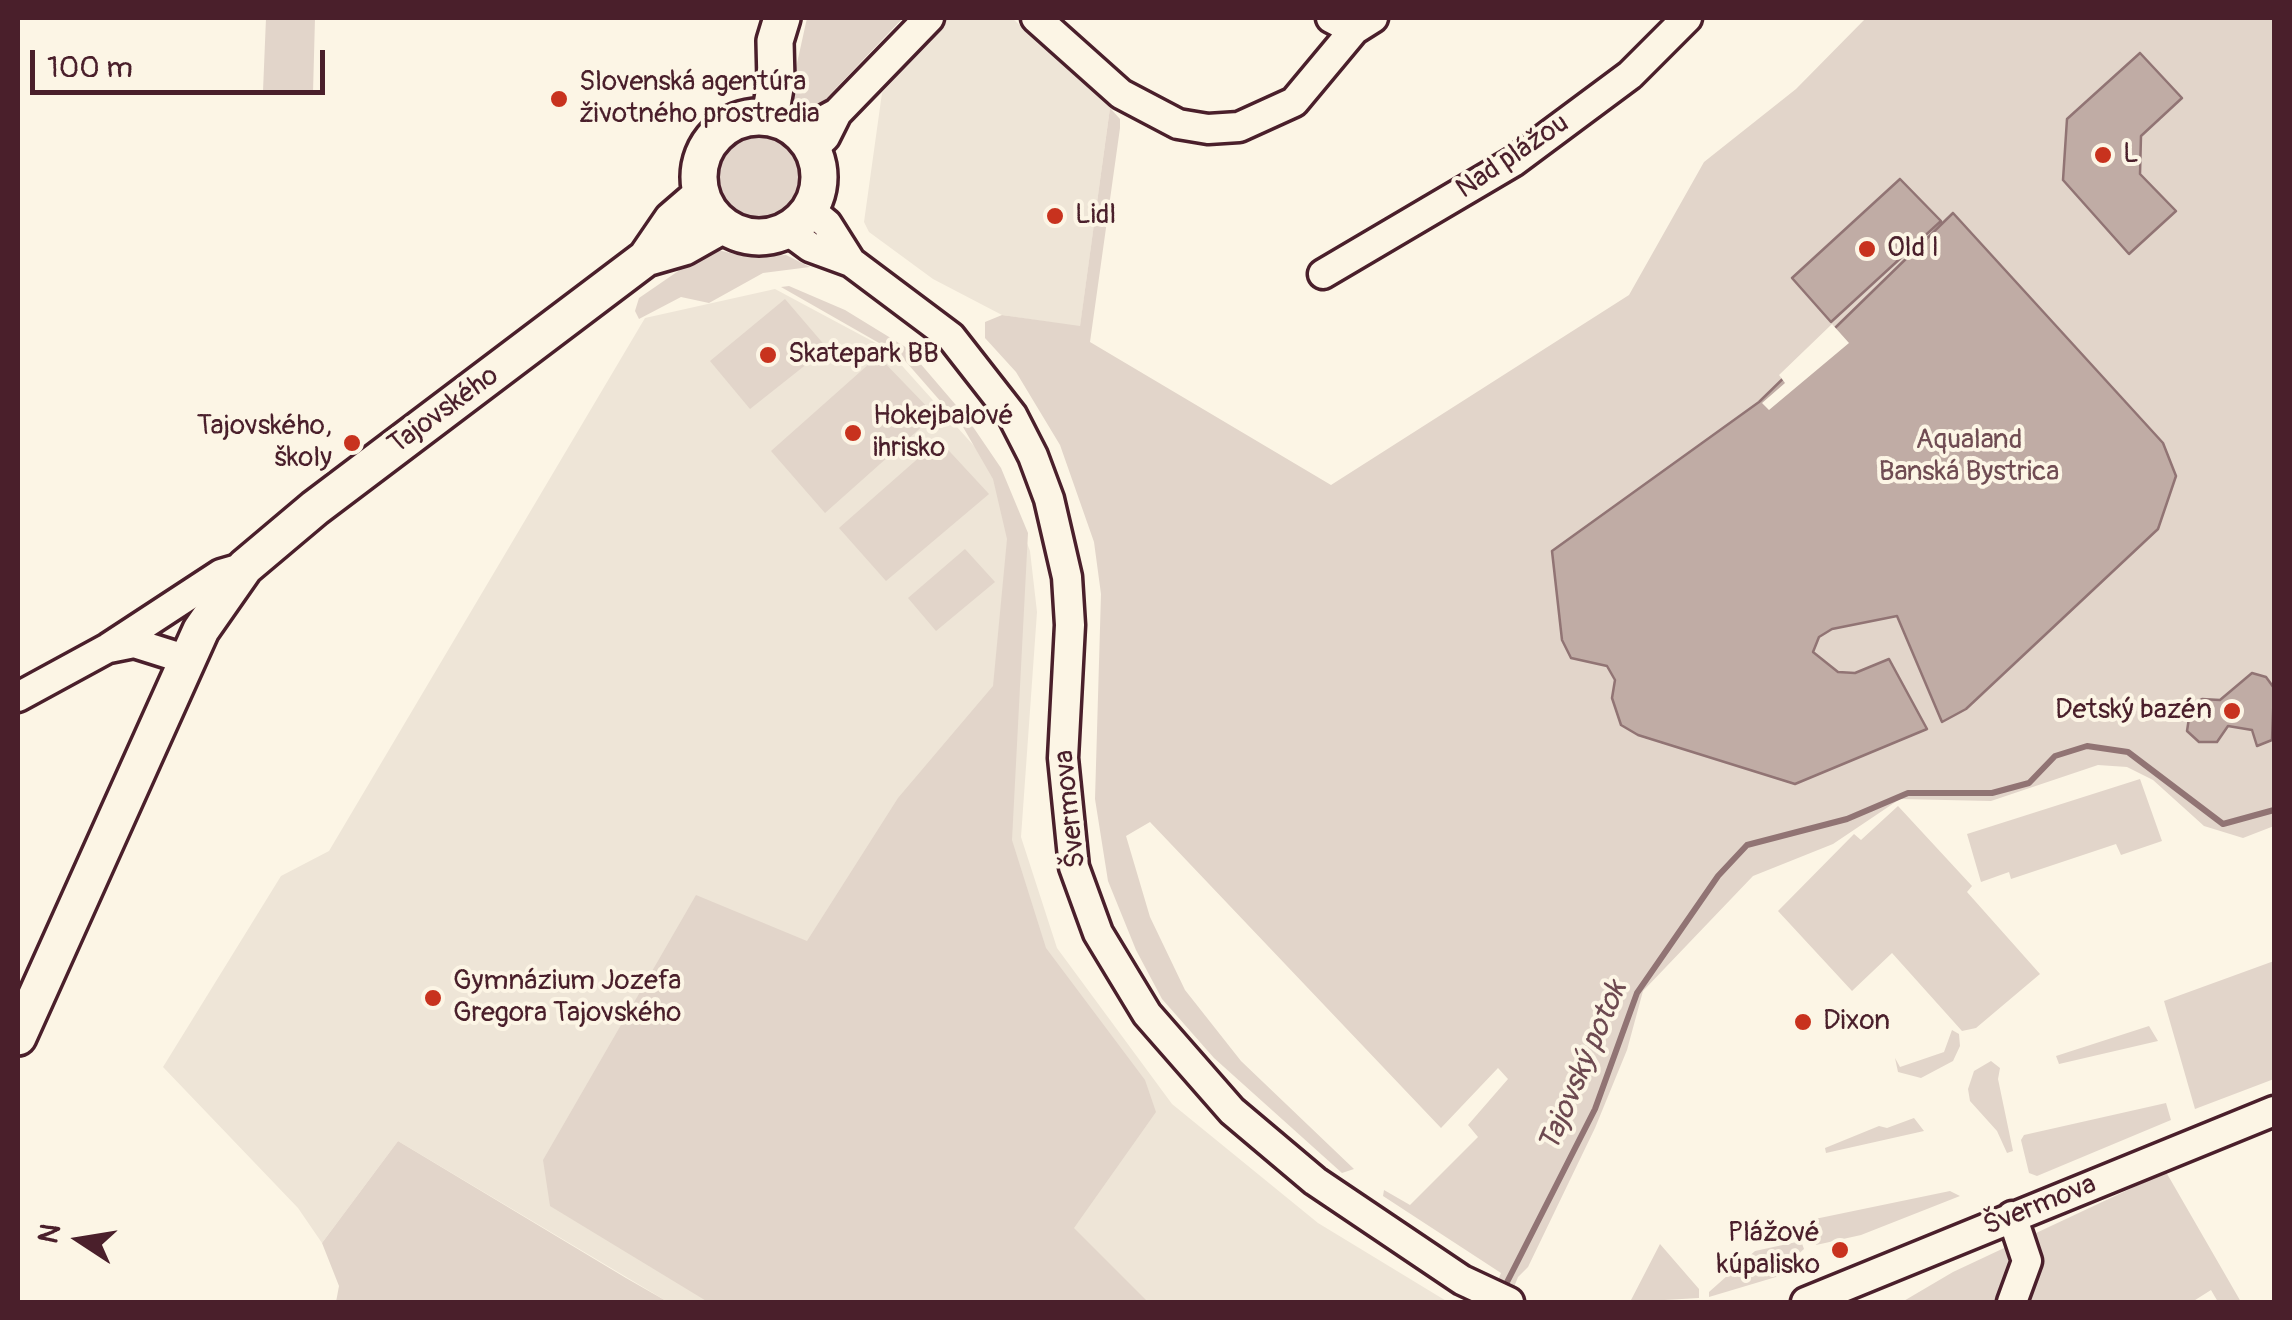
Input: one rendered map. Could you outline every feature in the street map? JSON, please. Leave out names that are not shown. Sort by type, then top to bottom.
[{"type":"main road","points":[[778,29],[776,82],[780,129],[819,179],[798,220],[758,237],[723,225],[701,195],[698,176],[705,149],[719,131],[780,129]]},
{"type":"main road","name":"Tajovského","points":[[18,1037],[201,630],[244,567],[314,508],[646,258],[672,220],[701,195]]},
{"type":"main road","name":"Tajovského","points":[[646,258],[684,247],[723,225]]},
{"type":"street","points":[[780,129],[826,136],[837,113],[928,18]]},
{"type":"street","points":[[1036,18],[1121,94],[1166,120],[1208,129],[1239,127],[1294,102],[1353,22]]},
{"type":"street","name":"Nad plážou","points":[[1323,274],[1513,162],[1630,75],[1687,18]]},
{"type":"street","name":"Švermova","points":[[798,220],[827,224],[851,262],[959,344],[1012,415],[1044,484],[1068,593],[1063,758],[1070,844],[1084,900],[1121,974],[1185,1060],[1266,1141],[1356,1211],[1499,1298]]},
{"type":"street","name":"Tajovského","points":[[18,698],[108,648],[220,574],[244,567]]},
{"type":"street","points":[[108,648],[134,643],[188,660]]},
{"type":"street","name":"Švermova","points":[[1806,1302],[2274,1111]]},
{"type":"street","points":[[2012,1216],[2027,1261],[2012,1302]]},
{"type":"shaded area","points":[[948,18],[1012,18],[1110,108],[1080,327],[1002,315],[933,279],[869,232],[864,222],[882,93]]},
{"type":"shaded area","name":"L","points":[[2140,53],[2182,98],[2141,136],[2140,174],[2176,211],[2129,254],[2063,180],[2067,119]]},
{"type":"shaded area","name":"Old I","points":[[1900,179],[1941,221],[1831,322],[1792,278]]},
{"type":"shaded area","points":[[1953,213],[2163,443],[2176,476],[2158,529],[1966,709],[1942,722],[1897,616],[1832,629],[1819,637],[1813,652],[1838,672],[1855,673],[1889,659],[1927,729],[1795,784],[1638,735],[1621,725],[1612,698],[1615,680],[1607,666],[1571,658],[1562,640],[1552,551],[1759,402]]},
{"type":"shaded area","points":[[775,289],[887,349],[1001,476],[1030,551],[1037,612],[1021,837],[1057,948],[1172,1104],[1318,1223],[1448,1302],[668,1302],[398,1141],[322,1243],[298,1208],[163,1067],[281,876],[329,851],[645,318]]},
{"type":"shaded area","name":"Detský bazén","points":[[2252,673],[2266,677],[2274,688],[2272,740],[2257,746],[2252,730],[2228,726],[2217,742],[2199,742],[2187,731],[2191,705],[2202,699],[2220,700]]},
{"type":"green space","points":[[266,18],[315,18],[313,93],[263,91]]},
{"type":"green space","points":[[807,18],[903,18],[822,103],[806,109],[793,104],[790,95]]},
{"type":"green space","name":"Aqualand Banská Bystrica","points":[[1866,18],[2274,18],[2274,826],[2243,838],[2204,826],[2153,780],[2127,767],[2098,765],[1991,801],[1900,799],[1833,844],[1753,876],[1643,991],[1627,1050],[1595,1128],[1528,1267],[1518,1277],[1508,1302],[1489,1302],[1501,1273],[1383,1196],[1384,1190],[1410,1205],[1478,1137],[1468,1125],[1508,1079],[1498,1068],[1441,1128],[1150,822],[1126,836],[1150,917],[1185,990],[1241,1061],[1354,1169],[1342,1173],[1214,1058],[1162,999],[1136,950],[1108,881],[1095,799],[1101,594],[1094,542],[1060,445],[1016,372],[985,338],[985,322],[1002,315],[1080,326],[1110,108],[1120,119],[1120,128],[1090,342],[1331,485],[1629,295],[1704,162],[1796,89]]},
{"type":"green space","points":[[759,131],[776,134],[791,144],[801,159],[801,193],[791,208],[776,218],[759,221],[742,218],[727,208],[717,193],[714,176],[717,159],[727,144],[742,134]]},
{"type":"green space","points":[[718,250],[747,257],[786,255],[810,267],[763,273],[709,303],[681,297],[639,319],[635,311],[639,298],[703,254]]},
{"type":"green space","points":[[789,286],[845,310],[907,348],[967,418],[1001,468],[1028,533],[1012,840],[1046,948],[1145,1080],[1156,1112],[1074,1228],[1148,1302],[708,1302],[550,1206],[543,1160],[696,895],[807,941],[898,798],[993,686],[1007,539],[993,479],[963,427],[900,355],[781,287]]},
{"type":"green space","name":"Skatepark BB","points":[[785,299],[827,348],[750,409],[710,361]]},
{"type":"green space","name":"Hokejbalové ihrisko","points":[[878,356],[935,415],[825,513],[771,451]]},
{"type":"green space","points":[[939,440],[989,494],[886,581],[839,528]]},
{"type":"green space","points":[[965,549],[995,582],[936,631],[908,598]]},
{"type":"green space","points":[[2140,779],[2162,841],[2121,855],[2116,844],[2011,879],[2009,872],[1981,882],[1967,834]]},
{"type":"green space","points":[[1898,806],[1972,886],[1967,892],[2040,974],[1976,1028],[1962,1031],[1892,953],[1852,991],[1778,911],[1854,834],[1861,840]]},
{"type":"green space","points":[[2274,961],[2274,1079],[2195,1109],[2164,1001]]},
{"type":"green space","points":[[2149,1026],[2158,1041],[2059,1064],[2056,1056]]},
{"type":"green space","points":[[1952,1030],[1959,1034],[1960,1046],[1953,1061],[1921,1078],[1898,1072],[1895,1058],[1900,1067],[1944,1052]]},
{"type":"green space","points":[[1991,1061],[2000,1068],[1998,1079],[2013,1151],[2007,1153],[1997,1131],[1970,1101],[1968,1089],[1974,1071]]},
{"type":"green space","points":[[2166,1103],[2171,1120],[2037,1176],[2029,1173],[2021,1140],[2024,1135]]},
{"type":"green space","points":[[1914,1118],[1924,1131],[1826,1153],[1825,1148],[1879,1126],[1887,1128]]},
{"type":"green space","points":[[398,1141],[668,1302],[336,1302],[339,1286],[322,1243]]},
{"type":"green space","points":[[2166,1172],[2241,1302],[2218,1302],[2211,1290],[2192,1302],[1902,1302],[1953,1272]]},
{"type":"green space","points":[[1950,1191],[1960,1196],[1861,1235],[1816,1245],[1810,1220]]},
{"type":"green space","points":[[1801,1241],[1804,1249],[1795,1257],[1796,1271],[1709,1297],[1709,1292],[1755,1251]]},
{"type":"green space","points":[[1660,1244],[1699,1289],[1699,1298],[1630,1302]]},
{"type":"pier","points":[[1832,324],[1849,343],[1769,410],[1762,403],[1785,383],[1779,375]]},
{"type":"waterway","name":"Tajovský potok","points":[[1502,1292],[1595,1109],[1637,993],[1718,876],[1747,845],[1847,819],[1908,793],[1992,793],[2029,783],[2055,756],[2087,746],[2128,752],[2223,824],[2274,810]]},
{"type":"place","name":"Slovenská agentúra životného prostredia","points":[[559,99]]},
{"type":"place","name":"L","points":[[2103,155]]},
{"type":"place","name":"Lidl","points":[[1055,216]]},
{"type":"place","name":"Old I","points":[[1867,249]]},
{"type":"place","name":"Skatepark BB","points":[[768,355]]},
{"type":"place","name":"Hokejbalové ihrisko","points":[[853,433]]},
{"type":"place","name":"Tajovského, školy","points":[[352,443]]},
{"type":"place","name":"Detský bazén","points":[[2232,711]]},
{"type":"place","name":"Gymnázium Jozefa Gregora Tajovského","points":[[433,998]]},
{"type":"place","name":"Dixon","points":[[1803,1022]]},
{"type":"place","name":"Plážové kúpalisko","points":[[1840,1250]]}]
